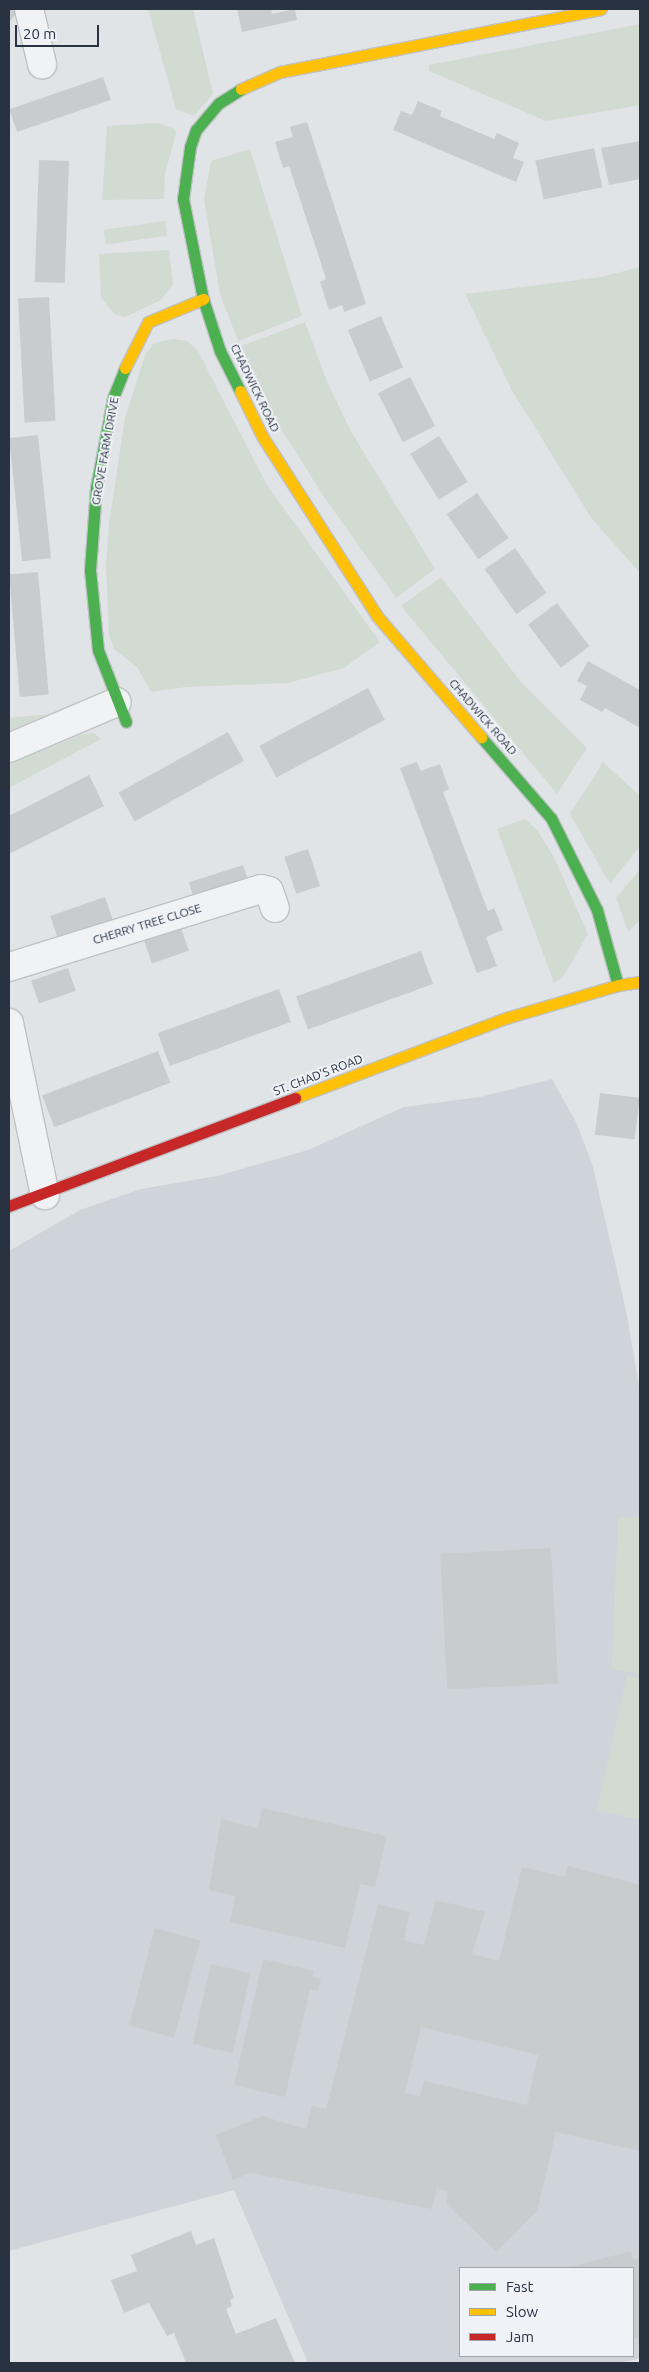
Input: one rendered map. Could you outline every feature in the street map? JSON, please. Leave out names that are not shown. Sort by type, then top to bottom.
[{"type":"street","points":[[29,9],[42,64]]},
{"type":"street","name":"CHADWICK ROAD","points":[[601,9],[280,72],[247,85],[219,103],[196,130],[190,147],[183,199],[203,299],[220,351],[262,436],[377,616],[551,818],[597,910],[618,985]]},
{"type":"street","name":"GROVE FARM DRIVE","points":[[9,748],[122,712],[98,650],[90,570],[96,488],[113,398],[134,346],[148,322],[203,299]]},
{"type":"street","name":"CHERRY TREE CLOSE","points":[[9,967],[261,890],[269,891],[275,908]]},
{"type":"street","name":"ST. CHAD'S ROAD","points":[[9,1206],[45,1195],[506,1018],[618,985],[640,982]]},
{"type":"street","points":[[9,1023],[45,1195]]},
{"type":"shaded area","points":[[148,9],[193,9],[213,94],[194,116],[176,109]]},
{"type":"shaded area","points":[[640,24],[640,105],[546,121],[429,71],[429,65]]},
{"type":"shaded area","points":[[157,123],[175,129],[176,134],[165,174],[164,199],[102,200],[107,126]]},
{"type":"shaded area","points":[[250,149],[302,316],[238,341],[220,294],[204,199],[211,161]]},
{"type":"shaded area","points":[[165,221],[167,236],[106,244],[104,230]]},
{"type":"shaded area","points":[[169,250],[173,284],[161,300],[125,317],[115,314],[101,298],[99,254]]},
{"type":"shaded area","points":[[640,267],[640,573],[592,519],[511,389],[465,294],[601,277]]},
{"type":"shaded area","points":[[305,322],[328,384],[352,433],[435,569],[396,598],[324,497],[276,421],[239,347]]},
{"type":"shaded area","points":[[173,339],[187,341],[198,351],[267,485],[380,642],[344,668],[288,683],[186,687],[151,692],[137,667],[114,649],[109,635],[106,565],[109,523],[125,418],[145,355],[154,343]]},
{"type":"shaded area","points":[[441,577],[521,682],[587,748],[557,794],[401,606]]},
{"type":"shaded area","points":[[71,712],[9,739],[9,718]]},
{"type":"shaded area","points":[[94,733],[101,739],[9,788],[11,763],[80,735]]},
{"type":"shaded area","points":[[603,762],[640,796],[640,846],[610,884],[570,814]]},
{"type":"shaded area","points":[[525,819],[537,830],[554,857],[588,934],[563,977],[554,983],[497,829]]},
{"type":"shaded area","points":[[640,869],[640,920],[628,932],[616,898]]},
{"type":"shaded area","points":[[552,1079],[577,1124],[593,1167],[626,1310],[640,1392],[640,2358],[620,2363],[308,2363],[234,2190],[9,2251],[9,1251],[80,1210],[141,1189],[217,1176],[308,1150],[404,1107],[480,1097]]},
{"type":"shaded area","points":[[640,1516],[640,1674],[612,1669],[618,1518]]},
{"type":"shaded area","points":[[627,1676],[640,1679],[640,1820],[597,1810]]},
{"type":"building","points":[[9,9],[20,10],[9,22]]},
{"type":"building","points":[[237,9],[271,9],[272,14],[295,9],[297,20],[242,32]]},
{"type":"building","points":[[103,77],[111,100],[17,132],[9,109]]},
{"type":"building","points":[[418,101],[442,111],[440,116],[494,139],[497,133],[519,143],[513,158],[524,162],[516,182],[393,130],[401,111],[412,115]]},
{"type":"building","points":[[307,122],[366,304],[344,312],[342,305],[329,310],[320,282],[326,279],[289,166],[283,168],[275,142],[293,137],[290,127]]},
{"type":"building","points":[[640,141],[640,179],[609,185],[601,148]]},
{"type":"building","points":[[594,148],[602,187],[544,200],[535,160]]},
{"type":"building","points":[[39,160],[69,161],[65,283],[35,282]]},
{"type":"building","points":[[49,297],[55,421],[25,422],[18,299]]},
{"type":"building","points":[[381,316],[403,368],[370,382],[348,330]]},
{"type":"building","points":[[410,377],[435,426],[403,442],[378,393]]},
{"type":"building","points":[[38,435],[51,558],[22,561],[9,438]]},
{"type":"building","points":[[439,436],[468,482],[439,500],[410,454]]},
{"type":"building","points":[[477,493],[509,538],[478,559],[447,514]]},
{"type":"building","points":[[515,548],[547,593],[516,614],[485,569]]},
{"type":"building","points":[[38,572],[49,695],[20,697],[9,575]]},
{"type":"building","points":[[557,603],[589,646],[561,668],[528,625]]},
{"type":"building","points":[[588,661],[640,690],[640,728],[605,708],[602,712],[580,700],[587,686],[577,681]]},
{"type":"building","points":[[368,688],[385,720],[276,778],[259,746]]},
{"type":"building","points":[[228,732],[244,761],[135,821],[119,793]]},
{"type":"building","points":[[417,762],[421,771],[440,764],[449,789],[443,792],[488,911],[494,908],[503,930],[486,937],[497,966],[477,973],[400,768]]},
{"type":"building","points":[[89,775],[104,806],[9,854],[9,816]]},
{"type":"building","points":[[308,849],[320,886],[296,894],[284,857]]},
{"type":"building","points":[[243,865],[250,886],[196,904],[189,883]]},
{"type":"building","points":[[105,897],[113,920],[58,939],[50,916]]},
{"type":"building","points":[[181,928],[189,951],[152,963],[144,941]]},
{"type":"building","points":[[421,951],[433,984],[308,1029],[296,996]]},
{"type":"building","points":[[68,968],[76,991],[39,1003],[31,981]]},
{"type":"building","points":[[279,989],[291,1022],[170,1066],[158,1033]]},
{"type":"building","points":[[158,1051],[170,1083],[54,1127],[42,1095]]},
{"type":"building","points":[[600,1093],[640,1098],[635,1140],[595,1135]]},
{"type":"building","points":[[551,1548],[558,1684],[447,1690],[440,1554]]},
{"type":"building","points":[[262,1808],[387,1836],[375,1887],[360,1884],[345,1948],[230,1922],[235,1896],[209,1890],[221,1819],[258,1828]]},
{"type":"building","points":[[568,1866],[640,1885],[640,2151],[556,2132],[537,2211],[497,2252],[446,2204],[447,2191],[437,2188],[432,2209],[251,2173],[233,2180],[216,2135],[262,2116],[306,2129],[312,2106],[326,2109],[378,1904],[410,1912],[404,1940],[424,1945],[436,1900],[485,1912],[472,1954],[499,1961],[522,1867],[565,1877]],"holes":[[[421,2027],[538,2055],[527,2105],[424,2081],[420,2096],[405,2093]]]},
{"type":"building","points":[[155,1928],[200,1940],[174,2038],[129,2026]]},
{"type":"building","points":[[263,1959],[314,1971],[312,1977],[321,1979],[318,1991],[310,1989],[285,2097],[234,2085]]},
{"type":"building","points":[[211,1964],[251,1973],[233,2053],[193,2044]]},
{"type":"building","points":[[191,2231],[196,2245],[214,2238],[234,2298],[230,2300],[232,2306],[226,2309],[236,2334],[276,2318],[295,2363],[186,2363],[174,2333],[167,2336],[149,2303],[124,2313],[111,2280],[137,2271],[131,2255]]},
{"type":"building","points":[[631,2251],[633,2260],[640,2258],[640,2337],[634,2339],[634,2267],[571,2267]]},
{"type":"traffic: fast","points":[[240,391],[220,351],[203,299],[183,199],[190,147],[196,130],[219,103],[241,89]]},
{"type":"traffic: fast","points":[[125,368],[113,398],[96,488],[90,570],[98,650],[126,722]]},
{"type":"traffic: fast","points":[[481,737],[551,818],[597,910],[618,985]]},
{"type":"traffic: slow","points":[[241,89],[280,72],[601,9]]},
{"type":"traffic: slow","points":[[125,368],[148,322],[203,299]]},
{"type":"traffic: slow","points":[[240,391],[262,436],[377,616],[481,737]]},
{"type":"traffic: slow","points":[[295,1098],[506,1018],[618,985],[640,982]]},
{"type":"traffic: jam","points":[[9,1206],[295,1098]]}]
